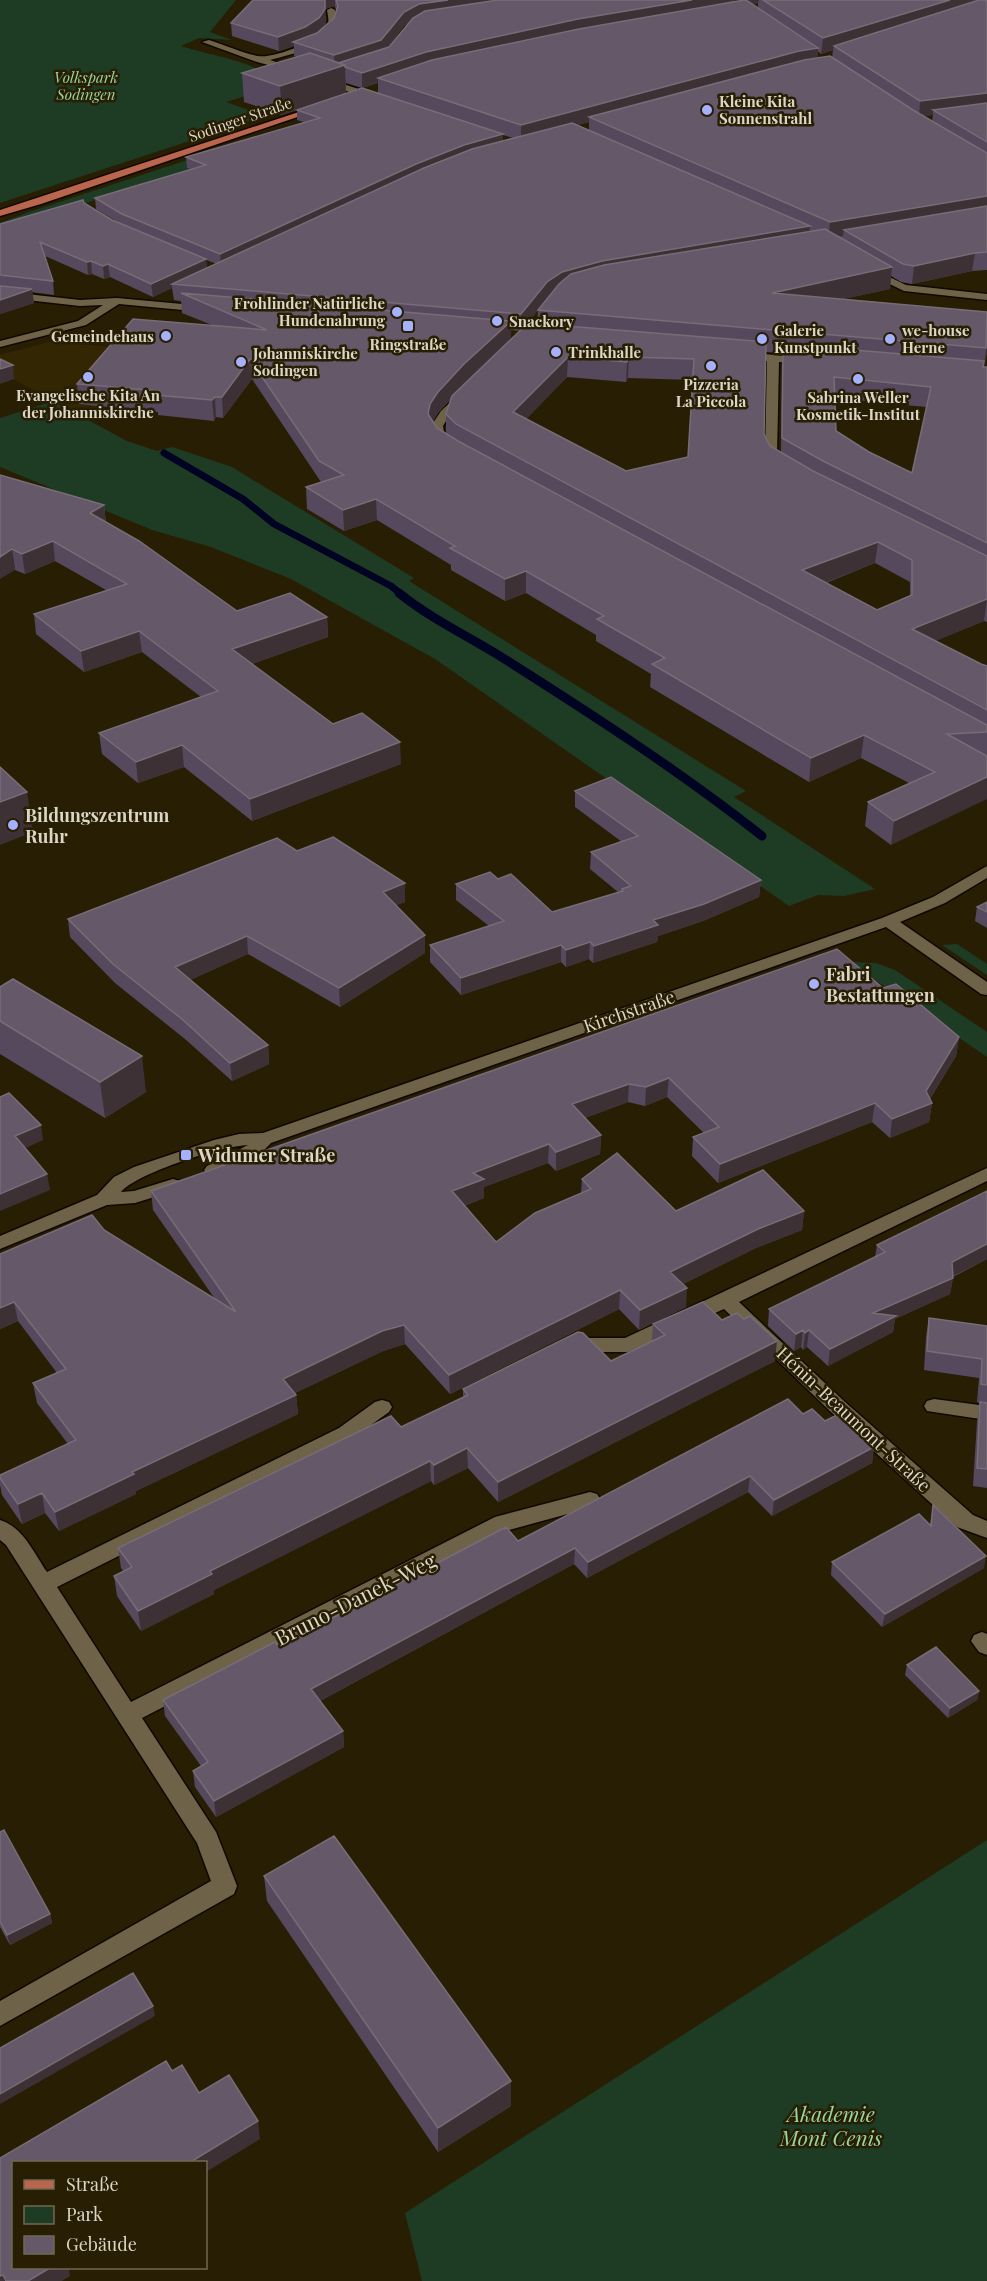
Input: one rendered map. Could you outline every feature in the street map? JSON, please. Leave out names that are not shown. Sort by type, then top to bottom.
[{"type":"main road","points":[[344,100],[375,90]]},
{"type":"main road","name":"Sodinger Straße","points":[[0,213],[333,104]]},
{"type":"main road","name":"Sodinger Straße","points":[[0,220],[38,202]]},
{"type":"street","points":[[260,60],[308,46],[321,39],[334,24],[335,18],[331,10]]},
{"type":"street","points":[[206,42],[309,76]]},
{"type":"street","points":[[339,73],[319,79],[393,103]]},
{"type":"street","points":[[861,266],[904,288],[987,297]]},
{"type":"street","points":[[0,286],[73,294],[105,301]]},
{"type":"street","points":[[0,294],[80,303],[117,301],[220,310]]},
{"type":"street","points":[[152,304],[171,295]]},
{"type":"street","points":[[0,344],[82,323],[117,301]]},
{"type":"street","points":[[726,354],[821,362]]},
{"type":"street","points":[[773,358],[771,455],[774,462],[787,472]]},
{"type":"street","points":[[455,452],[438,440],[435,432],[437,424],[474,386]]},
{"type":"street","name":"Kirchstraße","points":[[105,1199],[120,1181],[140,1171],[214,1146],[239,1140],[265,1139],[888,921],[939,900],[987,871]]},
{"type":"street","points":[[888,921],[987,990]]},
{"type":"street","name":"Kirchstraße","points":[[0,1243],[105,1199],[135,1197],[227,1165],[252,1152],[265,1139]]},
{"type":"street","points":[[554,1354],[574,1344],[628,1345],[987,1174]]},
{"type":"street","name":"Hénin-Beaumont-Straße","points":[[726,1300],[838,1407],[965,1521],[987,1530]]},
{"type":"street","points":[[934,1406],[987,1413]]},
{"type":"street","points":[[43,1584],[346,1433],[382,1407]]},
{"type":"street","name":"Bruno-Danek-Weg","points":[[127,1715],[213,1669],[503,1523],[590,1500]]},
{"type":"street","points":[[0,1528],[14,1539],[207,1839],[225,1886],[0,2014]]},
{"type":"shaded area","name":"Evangelische Kita An der Johanniskirche","points":[[78,334],[70,343],[184,354],[102,402],[87,419],[0,372],[0,355]]},
{"type":"green space","name":"Volkspark Sodingen","points":[[0,0],[236,0],[210,32],[232,40],[199,38],[181,46],[247,65],[271,77],[281,85],[226,102],[266,116],[0,203]]},
{"type":"green space","points":[[349,107],[198,172],[104,197],[0,232],[0,223],[29,212]]},
{"type":"green space","points":[[53,401],[127,441],[157,451],[172,447],[232,467],[414,578],[409,581],[746,791],[734,797],[875,889],[844,896],[818,895],[789,906],[435,659],[291,579],[211,547],[152,530],[0,467],[0,418]]},
{"type":"green space","points":[[957,944],[987,964],[987,975],[942,945]]},
{"type":"green space","points":[[849,962],[876,963],[895,970],[987,1032],[987,1057]]},
{"type":"green space","name":"Akademie Mont Cenis","points":[[987,1840],[987,2281],[422,2281],[405,2213]]},
{"type":"building","points":[[253,0],[325,0],[325,9],[319,18],[305,27],[278,37],[231,23]]},
{"type":"building","points":[[336,0],[448,0],[419,4],[404,12],[381,40],[334,55],[293,42],[317,33],[334,18],[338,6]]},
{"type":"building","points":[[498,0],[692,0],[578,19],[426,52],[362,73],[338,63],[389,47],[413,18],[425,11]]},
{"type":"building","points":[[746,0],[818,48],[799,51],[521,125],[378,78],[432,60],[579,29]]},
{"type":"building","points":[[763,0],[950,0],[823,38]]},
{"type":"building","points":[[979,0],[987,0],[987,93],[920,101],[834,46]]},
{"type":"building","points":[[310,53],[345,65],[280,86],[242,73]]},
{"type":"building","points":[[830,56],[913,110],[987,153],[987,196],[830,222],[589,117],[804,60]]},
{"type":"building","points":[[362,88],[503,134],[464,145],[416,164],[220,254],[122,214],[95,198],[206,165],[186,157],[320,118],[297,110]]},
{"type":"building","points":[[987,103],[987,142],[933,110]]},
{"type":"building","points":[[572,123],[810,226],[602,261],[562,272],[547,282],[521,314],[172,284],[424,168],[472,149]]},
{"type":"building","points":[[83,200],[84,203],[112,220],[206,259],[151,284],[108,264],[103,266],[91,261],[87,262],[40,242],[53,281],[0,275],[0,224]]},
{"type":"building","points":[[987,206],[987,252],[914,266],[903,264],[844,230]]},
{"type":"building","points":[[825,229],[892,267],[772,293],[987,312],[986,348],[538,310],[559,284],[571,274],[604,265]]},
{"type":"building","points":[[0,286],[32,289],[0,300]]},
{"type":"building","points":[[181,293],[511,321],[464,364],[438,392],[430,404],[428,414],[437,428],[987,725],[987,732],[947,734],[987,756],[987,777],[894,821],[868,802],[935,772],[864,735],[811,758],[652,664],[665,658],[597,619],[604,616],[526,571],[505,579],[450,548],[455,546],[376,499],[343,510],[306,487],[344,475],[319,461],[250,359],[222,397],[215,397],[212,400],[156,395],[159,391],[77,384],[133,319],[267,330]]},
{"type":"building","points":[[528,323],[766,342],[764,434],[770,446],[813,471],[987,556],[987,599],[912,629],[987,666],[987,710],[456,424],[446,414],[452,396]],"holes":[[[568,357],[627,362],[629,357],[694,359],[688,457],[626,471],[513,412]],[[878,542],[912,560],[912,595],[877,610],[802,570]]]},
{"type":"building","points":[[783,344],[984,361],[983,367],[987,367],[987,543],[823,461],[782,438]],"holes":[[[834,377],[931,387],[912,473],[869,452],[836,431]]]},
{"type":"building","points":[[0,359],[13,365],[0,369]]},
{"type":"building","points":[[0,475],[104,505],[90,513],[139,541],[237,611],[290,593],[327,617],[232,649],[333,724],[362,713],[400,742],[250,799],[182,745],[136,762],[99,733],[218,691],[139,631],[81,651],[34,614],[127,584],[53,541],[22,554],[12,549],[0,557]]},
{"type":"building","points":[[0,767],[27,792],[0,802]]},
{"type":"building","points":[[611,777],[761,880],[704,904],[653,920],[658,925],[594,946],[590,942],[566,950],[561,945],[461,978],[430,945],[504,921],[456,884],[490,872],[498,879],[511,874],[552,912],[623,891],[622,889],[631,886],[591,852],[638,836],[575,791]]},
{"type":"building","points":[[333,837],[405,883],[383,892],[425,935],[339,988],[247,936],[175,967],[268,1045],[230,1063],[183,1020],[113,964],[68,919],[277,838],[297,851]]},
{"type":"building","points":[[987,902],[987,912],[977,907]]},
{"type":"building","points":[[837,949],[883,988],[896,984],[959,1037],[926,1091],[932,1103],[892,1119],[875,1103],[720,1164],[693,1137],[719,1127],[669,1078],[646,1087],[629,1084],[572,1104],[601,1135],[556,1152],[549,1144],[473,1173],[484,1179],[452,1191],[496,1242],[535,1213],[591,1189],[582,1179],[617,1153],[676,1211],[763,1170],[804,1211],[758,1229],[670,1272],[687,1288],[640,1310],[620,1290],[449,1375],[404,1325],[382,1331],[283,1379],[296,1395],[132,1472],[134,1474],[55,1512],[42,1493],[18,1504],[0,1478],[0,1475],[76,1440],[33,1383],[66,1369],[14,1302],[0,1308],[0,1254],[92,1215],[104,1230],[236,1312],[151,1191]]},
{"type":"building","points":[[13,979],[142,1056],[100,1082],[0,1021],[0,987]]},
{"type":"building","points":[[9,1093],[41,1125],[15,1136],[47,1174],[0,1194],[0,1097]]},
{"type":"building","points":[[987,1191],[987,1244],[952,1262],[953,1278],[873,1313],[896,1316],[830,1349],[809,1330],[796,1334],[769,1309],[885,1252],[877,1245]]},
{"type":"building","points":[[703,1302],[722,1320],[737,1313],[744,1319],[750,1316],[777,1341],[498,1482],[467,1448],[434,1465],[430,1461],[210,1571],[212,1574],[138,1611],[114,1576],[132,1567],[118,1548],[391,1416],[401,1427],[468,1395],[463,1389],[578,1332],[583,1333],[611,1361],[665,1335],[653,1324]]},
{"type":"building","points":[[929,1318],[987,1326],[987,1385],[981,1384],[982,1359],[927,1351]]},
{"type":"building","points":[[788,1399],[803,1414],[812,1409],[825,1421],[839,1414],[874,1447],[774,1500],[750,1476],[588,1562],[575,1548],[311,1689],[343,1731],[214,1801],[193,1771],[208,1762],[163,1700],[275,1642],[279,1646],[506,1527],[518,1541]]},
{"type":"building","points":[[980,1402],[987,1403],[987,1469],[977,1468]]},
{"type":"building","points":[[933,1505],[986,1556],[885,1614],[832,1562],[919,1514],[931,1526]]},
{"type":"building","points":[[936,1647],[979,1691],[950,1708],[907,1665]]},
{"type":"building","points":[[4,1830],[50,1914],[7,1935],[0,1921],[0,1832]]},
{"type":"building","points":[[334,1836],[511,2081],[438,2128],[264,1876]]},
{"type":"building","points":[[133,1973],[153,2006],[0,2094],[0,2048]]},
{"type":"building","points":[[166,2061],[172,2071],[182,2065],[199,2093],[229,2075],[258,2121],[192,2161],[12,2161],[12,2269],[48,2269],[28,2281],[6,2281],[3,2275],[0,2276],[0,2158]]},
{"type":"waterway","points":[[164,453],[243,499],[274,524],[391,586],[401,594]]},
{"type":"waterway","points":[[399,593],[635,744],[762,836]]},
{"type":"place","name":"Kleine Kita Sonnenstrahl","points":[[707,110]]},
{"type":"place","name":"Frohlinder Natürliche Hundenahrung","points":[[397,312]]},
{"type":"place","name":"Snackory","points":[[497,321]]},
{"type":"place","name":"Ringstraße","points":[[408,326]]},
{"type":"place","name":"Gemeindehaus","points":[[166,336]]},
{"type":"place","name":"Galerie Kunstpunkt","points":[[762,339]]},
{"type":"place","name":"we-house Herne","points":[[890,339]]},
{"type":"place","name":"Trinkhalle","points":[[556,352]]},
{"type":"place","name":"Johanniskirche Sodingen","points":[[241,362]]},
{"type":"place","name":"Pizzeria La Piccola","points":[[711,366]]},
{"type":"place","name":"Evangelische Kita An der Johanniskirche","points":[[88,377]]},
{"type":"place","name":"Sabrina Weller Kosmetik-Institut","points":[[858,379]]},
{"type":"place","name":"Bildungszentrum Ruhr","points":[[13,825]]},
{"type":"place","name":"Fabri Bestattungen","points":[[814,984]]},
{"type":"place","name":"Widumer Straße","points":[[186,1155]]}]
